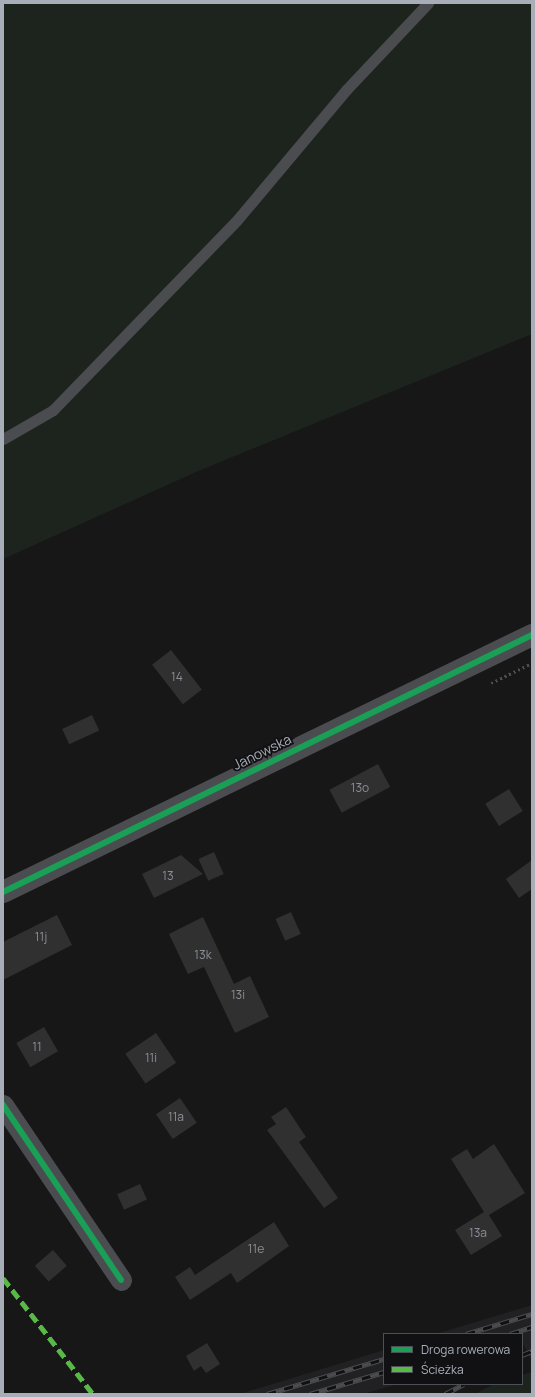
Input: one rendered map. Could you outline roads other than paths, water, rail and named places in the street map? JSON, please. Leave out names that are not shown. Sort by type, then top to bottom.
[{"type":"street","name":"Janowska","points":[[3,892],[532,635]]},
{"type":"street","points":[[3,1105],[121,1280]]},
{"type":"lane","points":[[3,439],[53,410],[237,220],[346,90],[428,3]]},
{"type":"railway","points":[[469,1333],[532,1314]]},
{"type":"railway","points":[[513,1333],[532,1327]]},
{"type":"railway","points":[[523,1355],[532,1351]]},
{"type":"railway","points":[[267,1394],[383,1359]]},
{"type":"railway","points":[[310,1394],[383,1372]]},
{"type":"railway","points":[[445,1394],[462,1385]]}]
